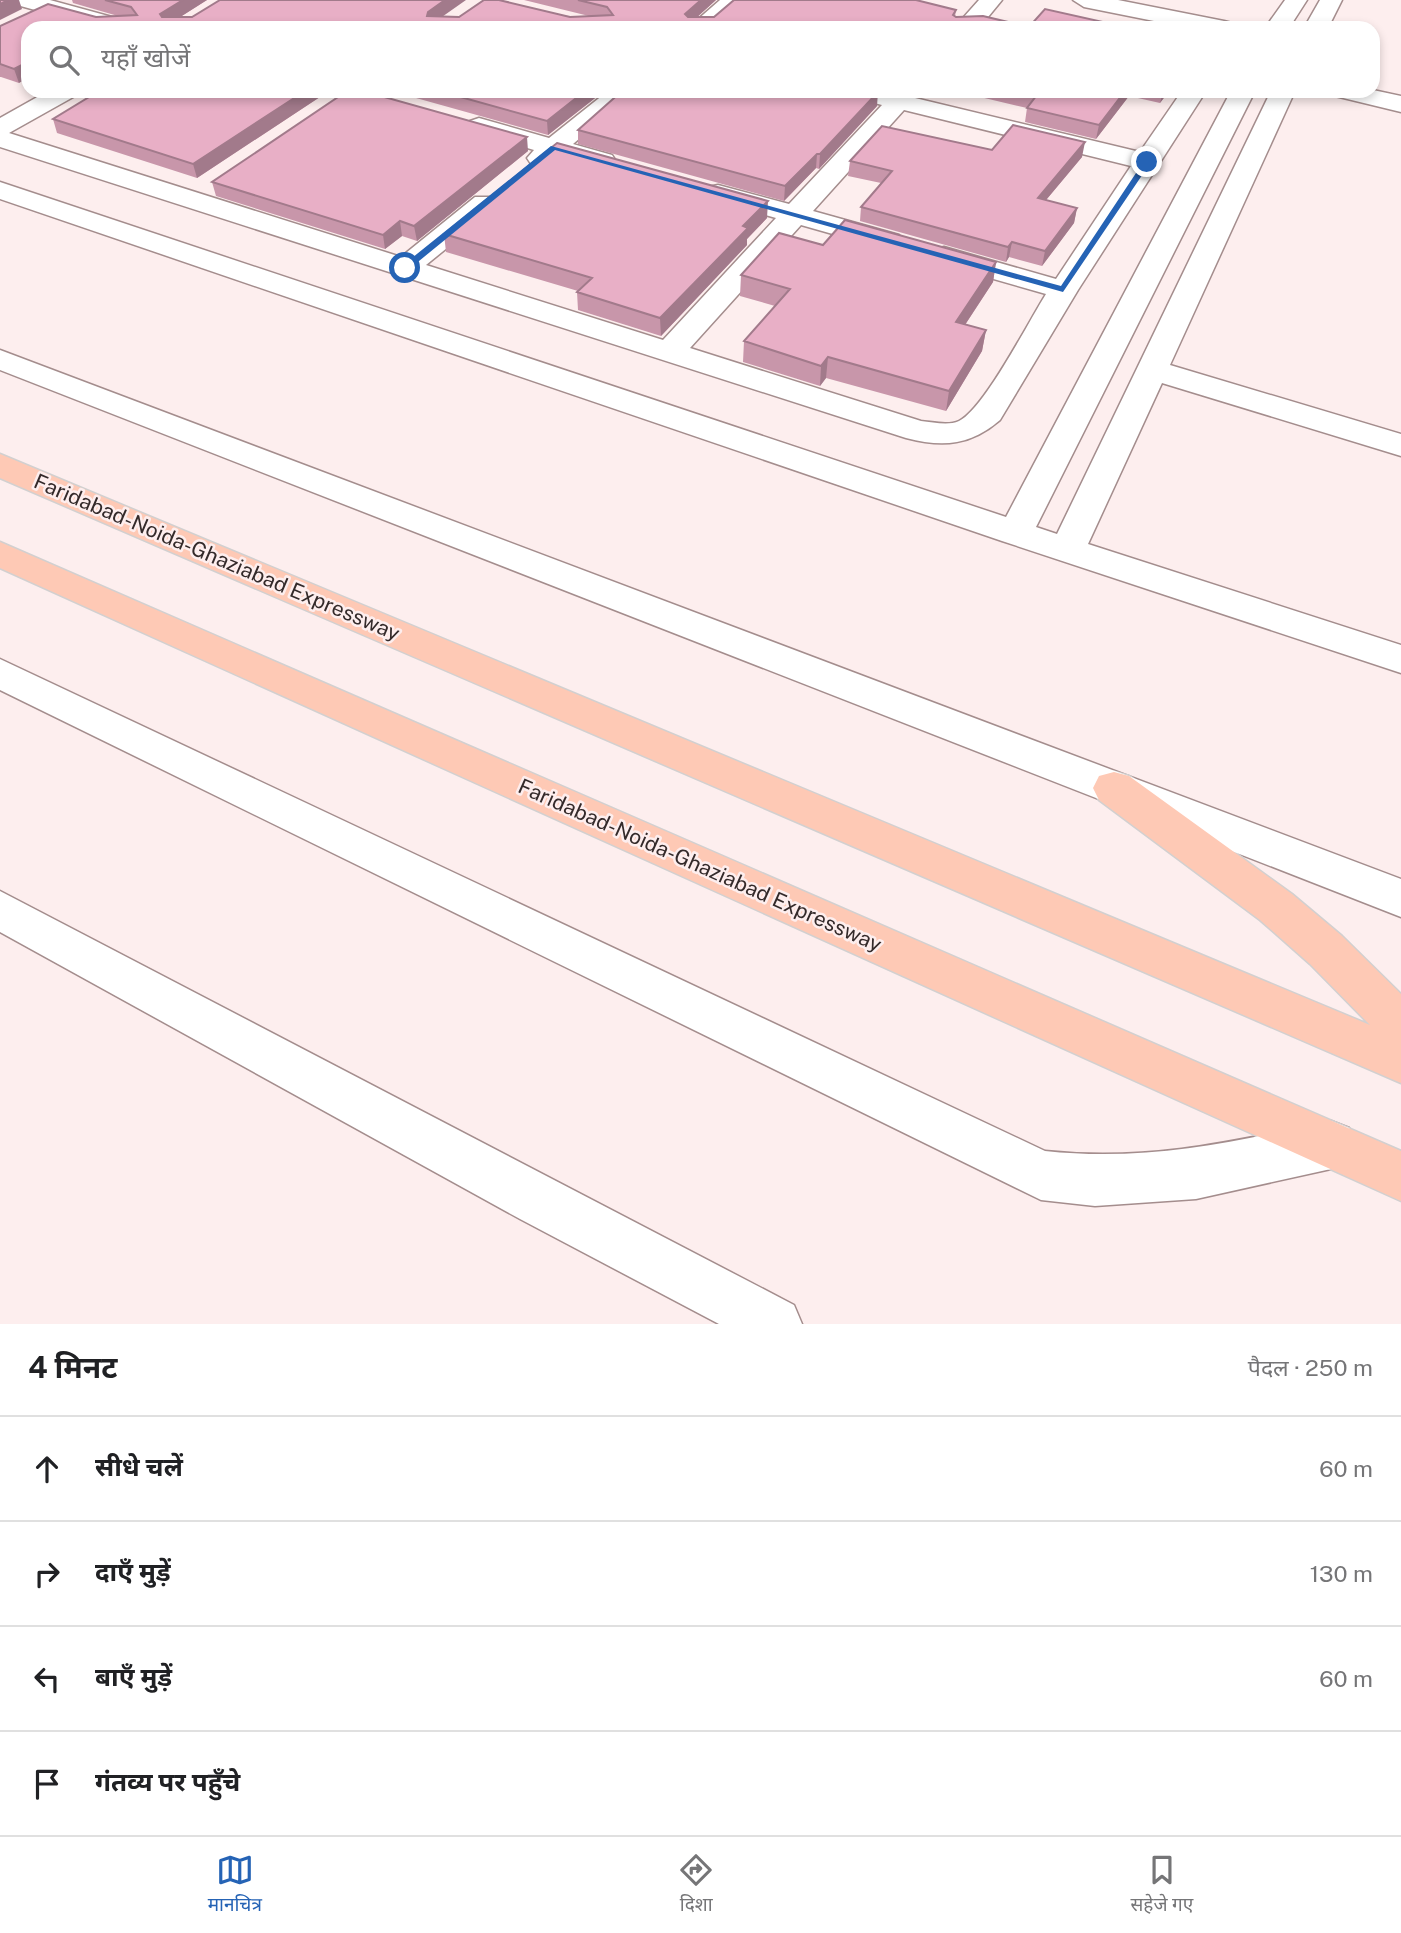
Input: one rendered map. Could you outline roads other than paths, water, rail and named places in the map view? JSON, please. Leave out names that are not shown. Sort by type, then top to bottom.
[{"type":"main road","name":"Faridabad-Noida-Ghaziabad Expressway","points":[[0,465],[1401,1061]]},
{"type":"main road","name":"Faridabad-Noida-Ghaziabad Expressway","points":[[0,554],[1401,1176]]},
{"type":"main road","points":[[1114,788],[1276,907],[1326,950],[1401,1025]]},
{"type":"street","points":[[708,21],[734,0]]},
{"type":"street","points":[[972,21],[991,0]]},
{"type":"street","points":[[1084,0],[1189,21]]},
{"type":"street","points":[[1282,21],[1296,0]]},
{"type":"street","points":[[1320,21],[1331,0]]},
{"type":"street","points":[[25,10],[56,4],[106,21]]},
{"type":"street","points":[[0,128],[54,98]]},
{"type":"street","points":[[522,173],[614,98]]},
{"type":"street","points":[[669,352],[902,98]]},
{"type":"street","points":[[911,98],[1147,162]]},
{"type":"street","points":[[0,139],[200,192],[405,268],[918,431],[947,435],[970,429],[989,413],[1063,290],[1189,98]]},
{"type":"street","points":[[1015,533],[1239,98]]},
{"type":"street","points":[[1068,549],[1280,98]]},
{"type":"street","points":[[1374,98],[1401,104]]},
{"type":"street","points":[[460,121],[634,170]]},
{"type":"street","points":[[688,185],[1063,290]]},
{"type":"street","points":[[0,190],[1015,533],[1401,659]]},
{"type":"street","points":[[405,268],[501,190]]},
{"type":"street","points":[[0,359],[1401,898]]},
{"type":"street","points":[[1152,370],[1401,445]]},
{"type":"street","points":[[0,673],[1041,1175],[1095,1181],[1196,1174],[1331,1145]]},
{"type":"street","points":[[0,910],[526,1194],[775,1324]]}]
